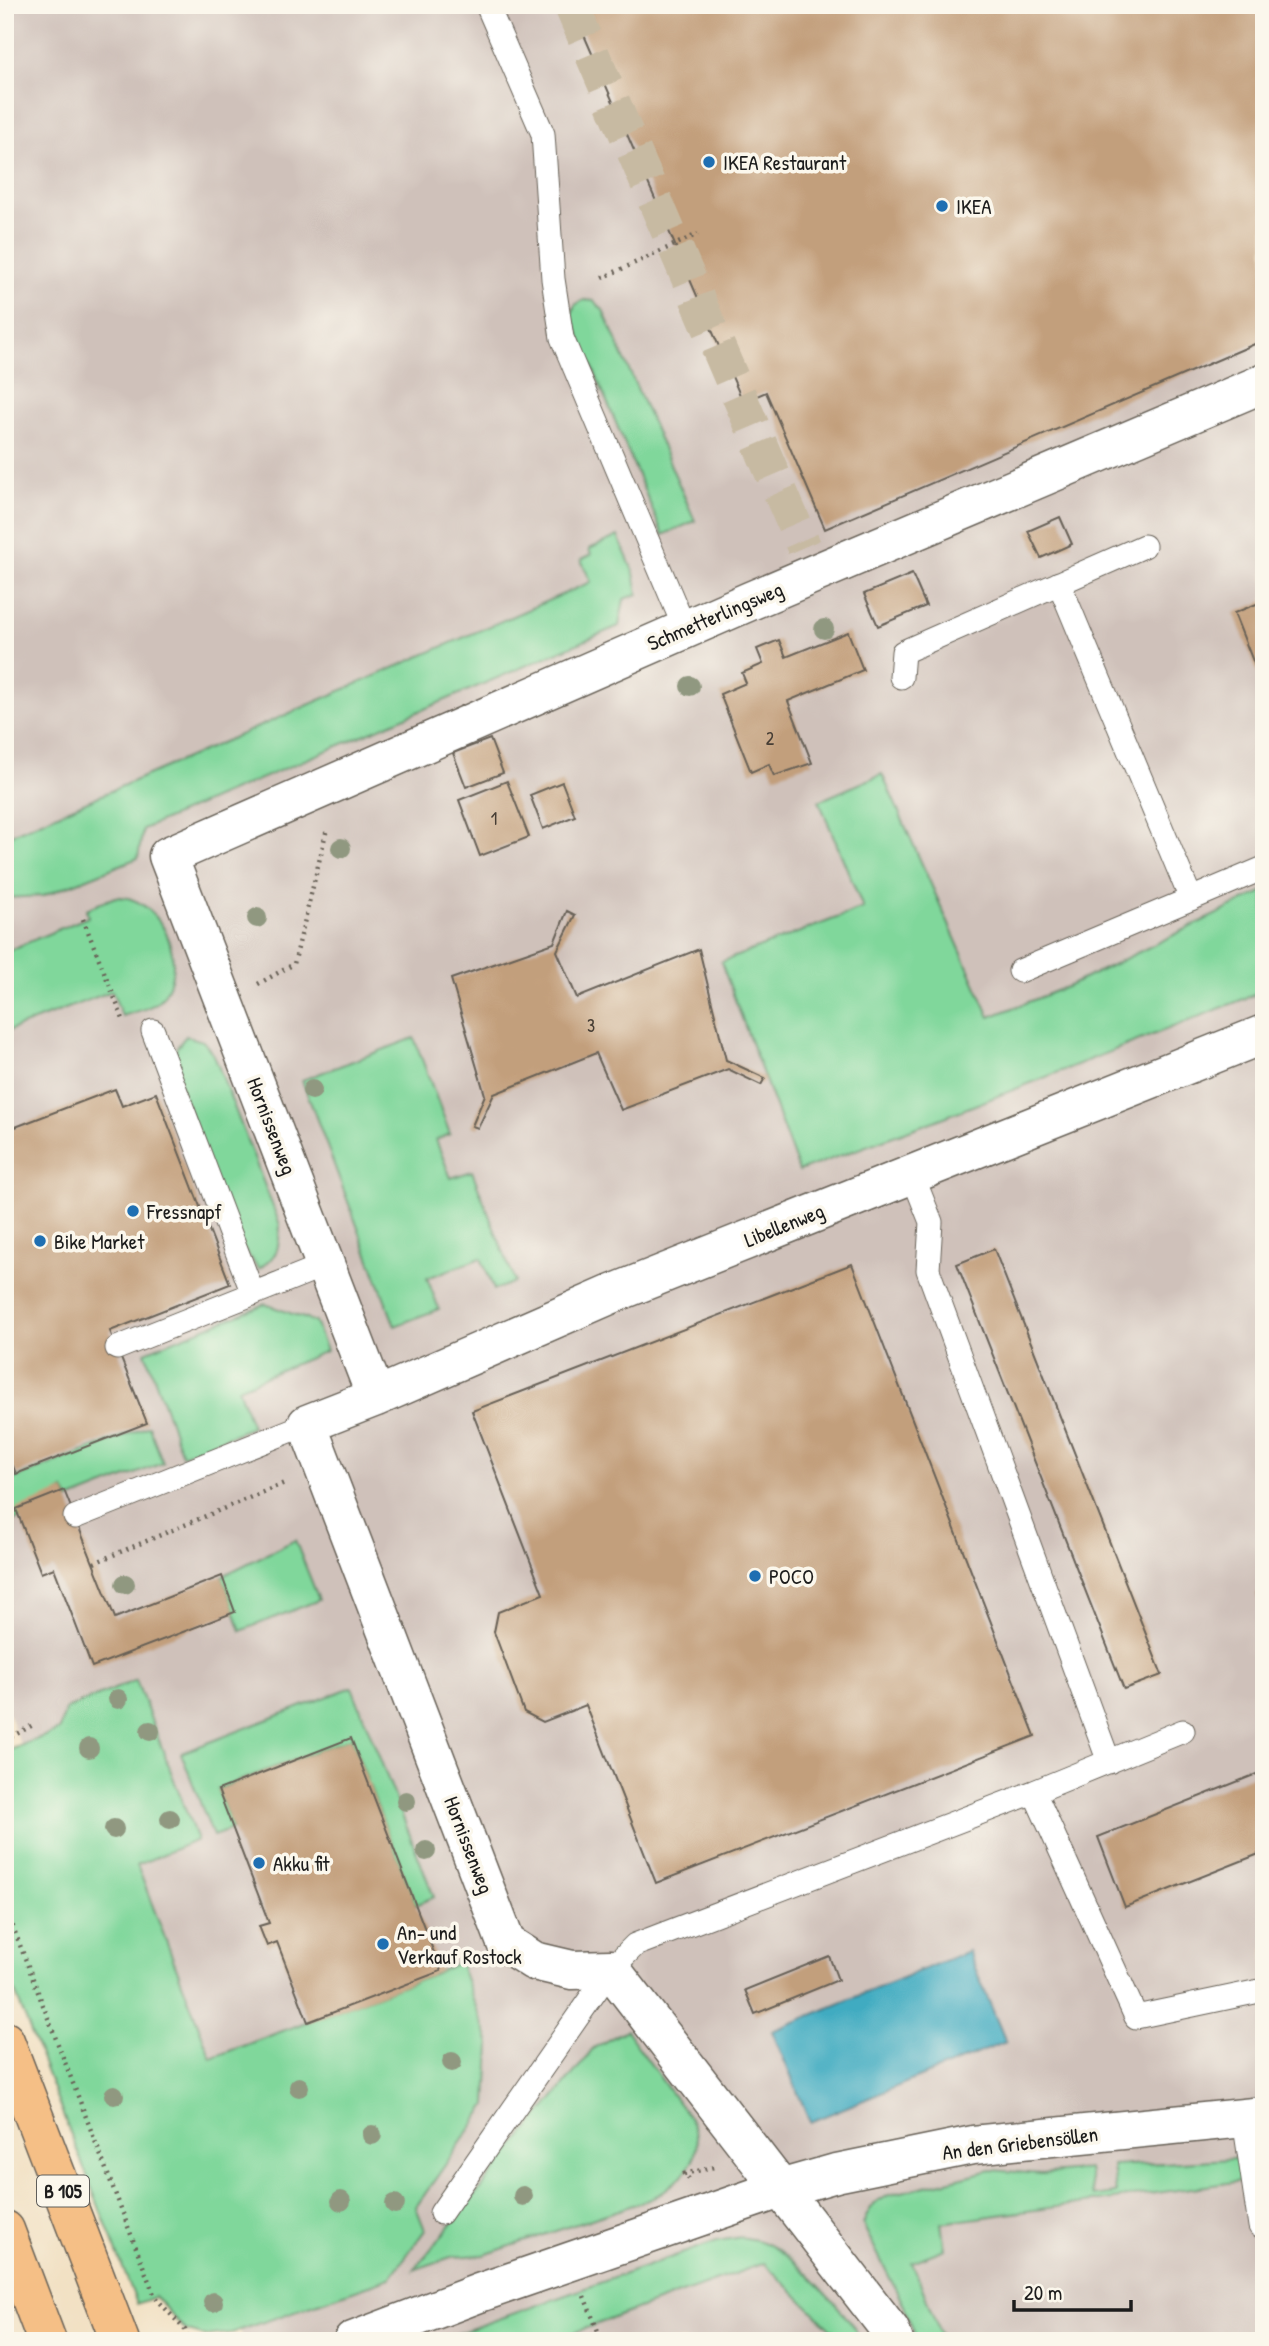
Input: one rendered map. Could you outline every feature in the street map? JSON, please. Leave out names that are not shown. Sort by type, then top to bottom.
[{"type":"main road","name":"B 105","points":[[5,2040],[120,2341]]},
{"type":"main road","points":[[5,2230],[47,2341]]},
{"type":"street","name":"Schmetterlingsweg","points":[[168,856],[685,629],[1264,383]]},
{"type":"street","name":"Hornissenweg","points":[[168,856],[376,1397]]},
{"type":"street","name":"Libellenweg","points":[[307,1424],[376,1397],[612,1294],[1264,1034]]},
{"type":"street","name":"Hornissenweg","points":[[307,1424],[506,1943],[534,1961],[572,1970],[611,1969]]},
{"type":"street","points":[[611,1969],[890,2330],[894,2341]]},
{"type":"street","name":"An den Griebensöllen","points":[[353,2341],[479,2292],[780,2189],[836,2173],[973,2145],[1081,2136],[1180,2123],[1254,2118]]},
{"type":"lane","points":[[487,5],[543,134],[553,279],[562,338],[685,629]]},
{"type":"lane","points":[[901,677],[903,652],[975,630],[1059,583],[1144,546]]},
{"type":"lane","points":[[1059,583],[1191,899]]},
{"type":"lane","points":[[1020,971],[1100,928],[1191,899],[1264,868]]},
{"type":"lane","points":[[153,1031],[253,1294]]},
{"type":"lane","points":[[912,1174],[931,1222],[928,1270],[1109,1762]]},
{"type":"lane","points":[[117,1348],[325,1265]]},
{"type":"lane","points":[[75,1517],[307,1424]]},
{"type":"lane","points":[[441,2213],[611,1969],[635,1945],[1034,1793],[1183,1731]]},
{"type":"lane","points":[[1034,1793],[1136,2017],[1264,1990]]},
{"type":"lane","points":[[1254,2118],[1260,2226]]},
{"type":"path","points":[[602,278],[698,234]]},
{"type":"path","points":[[225,1003],[294,964],[339,780]]},
{"type":"path","points":[[83,919],[126,1028]]},
{"type":"path","points":[[94,1563],[324,1468]]},
{"type":"path","points":[[5,1740],[35,1724]]},
{"type":"path","points":[[5,1906],[155,2297],[185,2330],[189,2341]]},
{"type":"path","points":[[582,2289],[602,2341]]},
{"type":"shaded area","points":[[5,5],[1264,5],[1264,2341],[244,2341],[5,1704]]},
{"type":"green space","points":[[584,300],[594,301],[603,310],[695,521],[663,535],[571,316],[575,305]]},
{"type":"green space","points":[[618,536],[634,573],[638,594],[624,599],[619,626],[143,829],[138,858],[43,896],[5,898],[5,837],[591,582],[581,560],[591,555],[589,549]]},
{"type":"green space","points":[[882,774],[990,1017],[1069,986],[1264,891],[1264,991],[942,1118],[799,1171],[721,962],[863,908],[819,801]]},
{"type":"green space","points":[[115,897],[129,898],[144,906],[164,928],[173,957],[169,986],[161,999],[148,1007],[122,1016],[112,991],[5,1032],[5,952],[88,917],[86,909]]},
{"type":"green space","points":[[186,1036],[203,1041],[214,1055],[280,1225],[277,1251],[271,1260],[259,1269],[229,1230],[173,1064],[177,1047]]},
{"type":"green space","points":[[414,1038],[450,1134],[436,1140],[451,1178],[472,1171],[515,1282],[494,1290],[481,1258],[427,1278],[439,1309],[395,1326],[302,1080]]},
{"type":"green space","points":[[265,1304],[315,1322],[326,1351],[238,1388],[252,1427],[182,1455],[145,1352]]},
{"type":"green space","points":[[149,1426],[163,1463],[69,1500],[64,1490],[20,1518],[5,1524],[5,1491],[15,1478]]},
{"type":"green space","points":[[295,1540],[319,1600],[241,1631],[222,1576]]},
{"type":"green space","points":[[136,1680],[197,1840],[137,1865],[211,2058],[459,1962],[490,2044],[487,2105],[416,2207],[425,2230],[390,2278],[232,2333],[205,2336],[185,2330],[155,2297],[137,2304],[5,1966],[5,1752],[59,1730],[66,1709]]},
{"type":"green space","points":[[352,1687],[434,1897],[415,1905],[351,1738],[218,1789],[233,1829],[213,1836],[181,1753]]},
{"type":"green space","points":[[626,2030],[692,2123],[697,2147],[688,2168],[671,2185],[651,2199],[484,2255],[451,2257],[414,2270],[595,2047]]},
{"type":"green space","points":[[1264,2157],[1264,2178],[941,2223],[945,2249],[912,2262],[943,2341],[917,2341],[904,2306],[863,2225],[872,2207],[889,2195],[991,2170],[1042,2174],[1089,2169],[1093,2196],[1116,2193],[1113,2166]]},
{"type":"green space","points":[[741,2237],[775,2248],[803,2270],[845,2315],[861,2341],[839,2341],[837,2335],[764,2263],[551,2341],[437,2341],[717,2241]]},
{"type":"water","points":[[968,1951],[1006,2042],[810,2122],[772,2031]]},
{"type":"building","name":"IKEA","points":[[571,5],[1264,5],[1264,340],[825,529],[766,392],[743,402]]},
{"type":"building","points":[[1060,517],[1072,544],[1041,558],[1028,531]]},
{"type":"building","points":[[912,574],[926,606],[878,626],[864,594]]},
{"type":"building","points":[[1264,601],[1264,689],[1234,613]]},
{"type":"building","points":[[848,632],[863,670],[788,701],[812,763],[774,776],[769,764],[751,772],[720,694],[746,683],[742,673],[763,664],[757,649],[779,640],[786,657]]},
{"type":"building","points":[[490,739],[503,773],[466,787],[453,753]]},
{"type":"building","points":[[507,781],[529,837],[480,856],[459,800]]},
{"type":"building","points":[[562,782],[575,816],[543,829],[530,795]]},
{"type":"building","points":[[567,911],[575,915],[557,951],[577,998],[699,949],[726,1060],[765,1078],[761,1085],[728,1069],[621,1110],[596,1053],[494,1094],[478,1128],[472,1126],[485,1095],[451,979],[554,943]]},
{"type":"building","points":[[115,1089],[122,1106],[156,1093],[230,1284],[110,1331],[147,1423],[16,1474],[13,1466],[5,1469],[5,1131]]},
{"type":"building","points":[[994,1249],[1162,1675],[1124,1689],[957,1264]]},
{"type":"building","name":"POCO","points":[[852,1264],[1035,1736],[656,1883],[586,1705],[543,1722],[524,1712],[494,1632],[498,1612],[543,1594],[472,1411]]},
{"type":"building","points":[[64,1490],[115,1618],[222,1576],[235,1612],[92,1667],[54,1568],[41,1573],[16,1509]]},
{"type":"building","points":[[1264,1591],[1264,1614],[1256,1594]]},
{"type":"building","points":[[351,1738],[441,1971],[308,2022],[277,1942],[267,1946],[259,1926],[269,1923],[218,1790]]},
{"type":"building","points":[[1264,1771],[1264,1852],[1125,1907],[1098,1837]]},
{"type":"building","points":[[829,1956],[838,1980],[755,2014],[745,1990]]},
{"type":"tunnel","points":[[571,5],[804,547]]},
{"type":"place","name":"IKEA Restaurant","points":[[709,162]]},
{"type":"place","name":"IKEA","points":[[942,206]]},
{"type":"place","name":"Fressnapf","points":[[133,1211]]},
{"type":"place","name":"Bike Market","points":[[40,1241]]},
{"type":"place","name":"POCO","points":[[755,1576]]},
{"type":"place","name":"Akku fit","points":[[259,1863]]},
{"type":"place","name":"An- und Verkauf Rostock","points":[[383,1944]]}]
